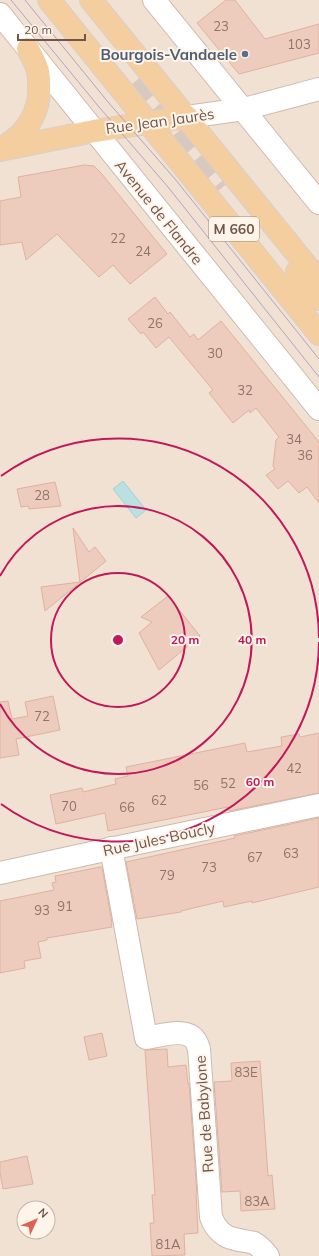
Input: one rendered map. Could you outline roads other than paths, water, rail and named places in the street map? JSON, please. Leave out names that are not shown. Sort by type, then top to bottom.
[{"type":"main road","name":"M 660","points":[[49,0],[319,334]]},
{"type":"main road","points":[[63,0],[109,48],[79,0]]},
{"type":"main road","name":"M 660","points":[[92,0],[319,281]]},
{"type":"main road","points":[[0,150],[16,139],[28,126],[38,103],[39,87],[37,69],[28,49]]},
{"type":"main road","name":"Rue Jean Jaurès","points":[[0,150],[94,131],[187,117]]},
{"type":"main road","name":"M 660","points":[[319,299],[223,188],[319,318]]},
{"type":"street","points":[[154,0],[319,203]]},
{"type":"street","name":"Avenue de Flandre","points":[[0,14],[319,409]]},
{"type":"street","name":"Rue Jean Jaurès","points":[[187,117],[244,109],[319,89]]},
{"type":"street","name":"Rue Jules Boucly","points":[[0,873],[111,848],[319,805]]},
{"type":"street","name":"Rue de Babylone","points":[[111,848],[146,1038],[167,1034],[189,1034],[195,1040],[199,1049],[211,1217],[214,1225],[224,1235],[233,1239],[252,1242],[259,1246],[268,1256]]},
{"type":"water","points":[[123,481],[146,510],[136,518],[113,489]]},
{"type":"tunnel","points":[[131,85],[218,191]]},
{"type":"tram line","points":[[11,0],[99,107],[168,187],[319,377]]},
{"type":"tram line","points":[[25,0],[108,102],[175,179],[319,359]]},
{"type":"place","name":"Bourgois-Vandaele","points":[[245,54]]}]
